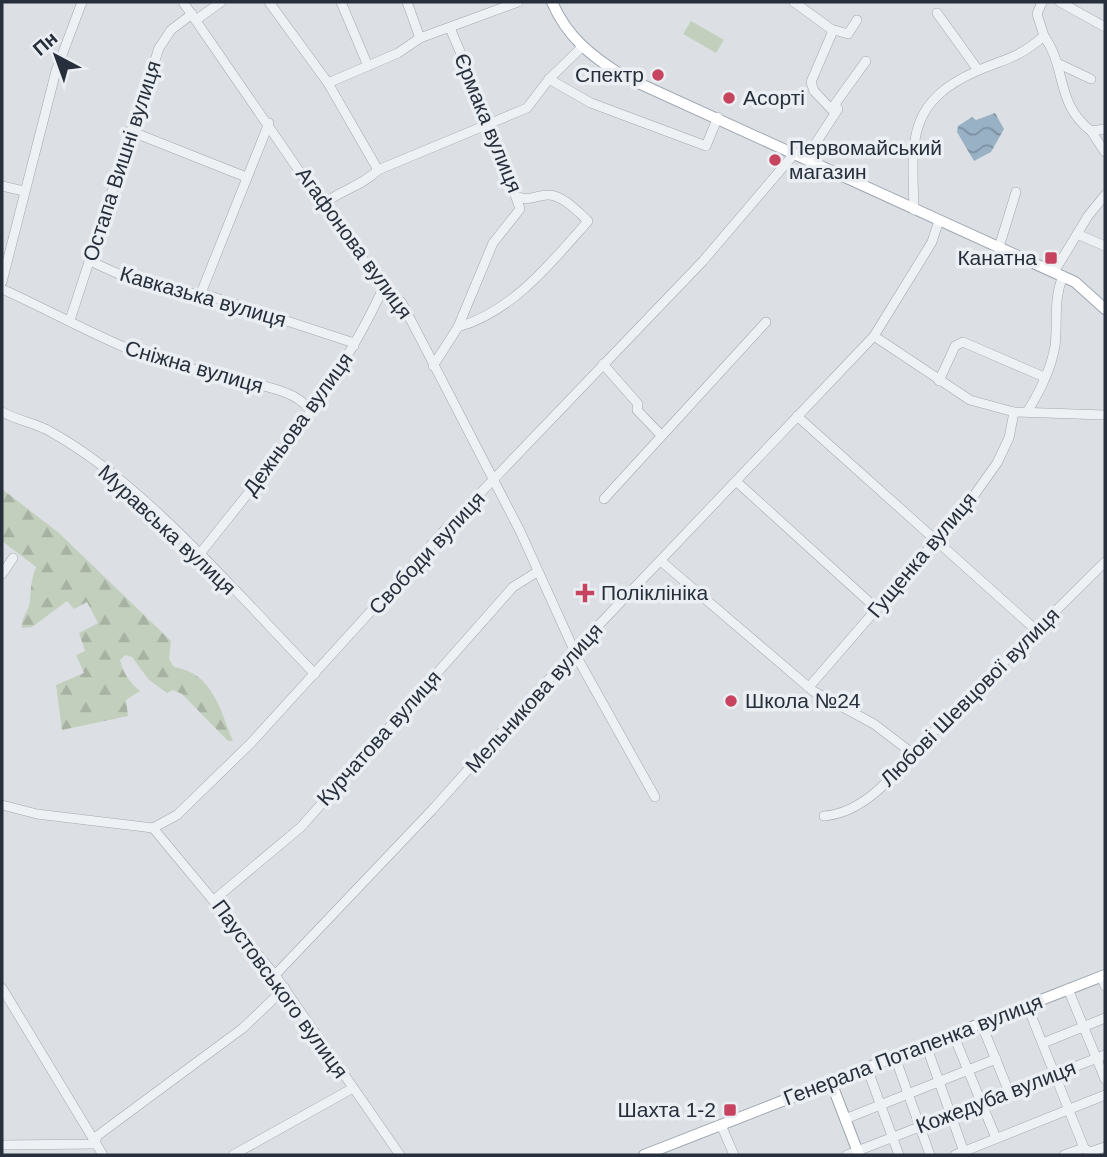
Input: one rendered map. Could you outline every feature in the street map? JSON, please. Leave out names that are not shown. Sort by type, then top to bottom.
[{"type":"main road","points":[[552,2],[569,34],[582,47],[623,76],[1059,274],[1089,291],[1105,309]]},
{"type":"main road","name":"Генерала Потапенка вулиця","points":[[644,1155],[1068,989],[1104,979]]},
{"type":"main road","points":[[831,1082],[855,1154]]},
{"type":"street","points":[[2,282],[55,71],[82,2]]},
{"type":"street","name":"Агафонова вулиця","points":[[183,2],[269,123],[322,205],[384,286],[402,303],[495,480],[575,650],[655,797]]},
{"type":"street","name":"Остапа Вишні вулиця","points":[[70,320],[159,48],[172,30],[221,2]]},
{"type":"street","points":[[268,2],[328,83],[378,170]]},
{"type":"street","points":[[341,2],[368,66]]},
{"type":"street","points":[[407,2],[420,38]]},
{"type":"street","points":[[328,83],[398,53],[420,38],[518,2]]},
{"type":"street","points":[[794,2],[831,29],[848,34],[857,20]]},
{"type":"street","points":[[1042,2],[1037,14],[1056,62],[1059,83],[1070,110],[1091,131],[1105,152]]},
{"type":"street","points":[[1060,2],[1105,27]]},
{"type":"street","points":[[937,13],[978,71]]},
{"type":"street","name":"Єрмака вулиця","points":[[433,366],[458,327],[499,232],[518,215],[517,197],[490,122],[450,28]]},
{"type":"street","points":[[831,29],[832,33],[811,82],[814,90],[835,113]]},
{"type":"street","points":[[914,210],[915,127],[922,113],[940,91],[978,71],[1023,54],[1044,36]]},
{"type":"street","points":[[322,205],[334,195],[362,185],[378,170],[527,108],[549,79],[582,47]]},
{"type":"street","name":"Свободи вулиця","points":[[153,828],[177,815],[251,743],[442,533],[703,261],[800,156],[838,109],[835,104],[866,61]]},
{"type":"street","points":[[1056,62],[1091,79]]},
{"type":"street","points":[[549,79],[591,103],[706,146],[718,117]]},
{"type":"street","points":[[201,293],[269,123]]},
{"type":"street","points":[[1091,131],[1105,129]]},
{"type":"street","points":[[130,131],[246,177]]},
{"type":"street","points":[[2,186],[24,191]]},
{"type":"street","points":[[999,247],[1016,192]]},
{"type":"street","points":[[1027,412],[1054,350],[1055,295],[1059,274],[1077,234],[1096,203],[1105,195]]},
{"type":"street","points":[[458,327],[476,322],[525,288],[588,221],[556,197],[543,196],[528,201],[517,197]]},
{"type":"street","name":"Мельникова вулиця","points":[[275,975],[432,810],[575,650],[662,562],[874,336],[932,243],[939,220]]},
{"type":"street","points":[[1077,234],[1105,246]]},
{"type":"street","name":"Кавказька вулиця","points":[[90,261],[133,281],[201,293],[354,346]]},
{"type":"street","name":"Дежньова вулиця","points":[[199,555],[354,346],[384,286]]},
{"type":"street","name":"Сніжна вулиця","points":[[2,289],[70,320],[104,340],[149,357],[286,393],[309,409]]},
{"type":"street","points":[[604,499],[766,322]]},
{"type":"street","points":[[874,336],[970,400],[1014,412],[1105,415]]},
{"type":"street","points":[[939,381],[955,346],[964,342],[1044,377]]},
{"type":"street","points":[[603,364],[638,404],[637,410],[661,435]]},
{"type":"street","name":"Муравська вулиця","points":[[2,412],[49,430],[74,446],[135,495],[199,555],[315,674]]},
{"type":"street","name":"Гущенка вулиця","points":[[809,687],[936,540],[998,463],[1009,438],[1014,412]]},
{"type":"street","points":[[797,416],[1036,630]]},
{"type":"street","points":[[737,482],[877,609]]},
{"type":"street","points":[[2,574],[13,558]]},
{"type":"street","points":[[662,562],[809,687],[874,724],[912,753]]},
{"type":"street","name":"Любові Шевцової вулиця","points":[[824,816],[839,815],[862,803],[895,775],[912,753],[1105,562]]},
{"type":"street","name":"Курчатова вулиця","points":[[215,899],[301,827],[513,587],[537,572]]},
{"type":"street","points":[[2,805],[37,814],[153,828]]},
{"type":"street","name":"Паустовського вулиця","points":[[153,828],[215,899],[285,988],[400,1155]]},
{"type":"street","points":[[2,988],[103,1155]]},
{"type":"street","points":[[95,1144],[97,1136],[243,1028],[285,988]]},
{"type":"street","points":[[1068,989],[1105,1079]]},
{"type":"street","points":[[1027,1005],[1088,1152]]},
{"type":"street","name":"Кожедуба вулиця","points":[[1043,1043],[1105,1018]]},
{"type":"street","points":[[981,1023],[1009,1092]]},
{"type":"street","points":[[953,1034],[996,1138]]},
{"type":"street","points":[[926,1045],[952,1114],[960,1154]]},
{"type":"street","name":"Кожедуба вулиця","points":[[855,1154],[920,1126],[1105,1055]]},
{"type":"street","points":[[895,1057],[930,1155]]},
{"type":"street","name":"Кожедуба вулиця","points":[[845,1119],[996,1059]]},
{"type":"street","points":[[867,1068],[899,1155]]},
{"type":"street","points":[[233,1155],[353,1088]]},
{"type":"street","name":"Кожедуба вулиця","points":[[960,1154],[1105,1095]]},
{"type":"street","points":[[721,1125],[734,1155]]},
{"type":"street","points":[[2,1146],[95,1144]]},
{"type":"street","points":[[1064,1155],[1105,1147]]},
{"type":"green space","points":[[691,21],[724,40],[716,53],[683,34]]},
{"type":"green space","points":[[2,489],[59,533],[171,641],[169,659],[174,667],[198,677],[206,685],[219,706],[233,741],[228,741],[182,694],[173,690],[167,693],[149,680],[132,657],[125,655],[120,660],[123,669],[140,691],[126,700],[128,716],[62,730],[56,685],[84,673],[76,655],[85,651],[79,633],[98,623],[87,602],[74,609],[67,601],[32,627],[22,628],[36,567],[2,541]]},
{"type":"water","points":[[995,113],[1004,129],[991,152],[974,161],[957,132],[958,126],[972,117],[976,120]]},
{"type":"place","name":"Спектр","points":[[658,75]]},
{"type":"place","name":"Асорті","points":[[729,98]]},
{"type":"place","name":"Первомайський магазин","points":[[775,160]]},
{"type":"place","name":"Канатна","points":[[1051,258]]},
{"type":"place","name":"Поліклініка","points":[[585,593]]},
{"type":"place","name":"Школа №24","points":[[731,701]]},
{"type":"place","name":"Шахта 1-2","points":[[730,1110]]}]
